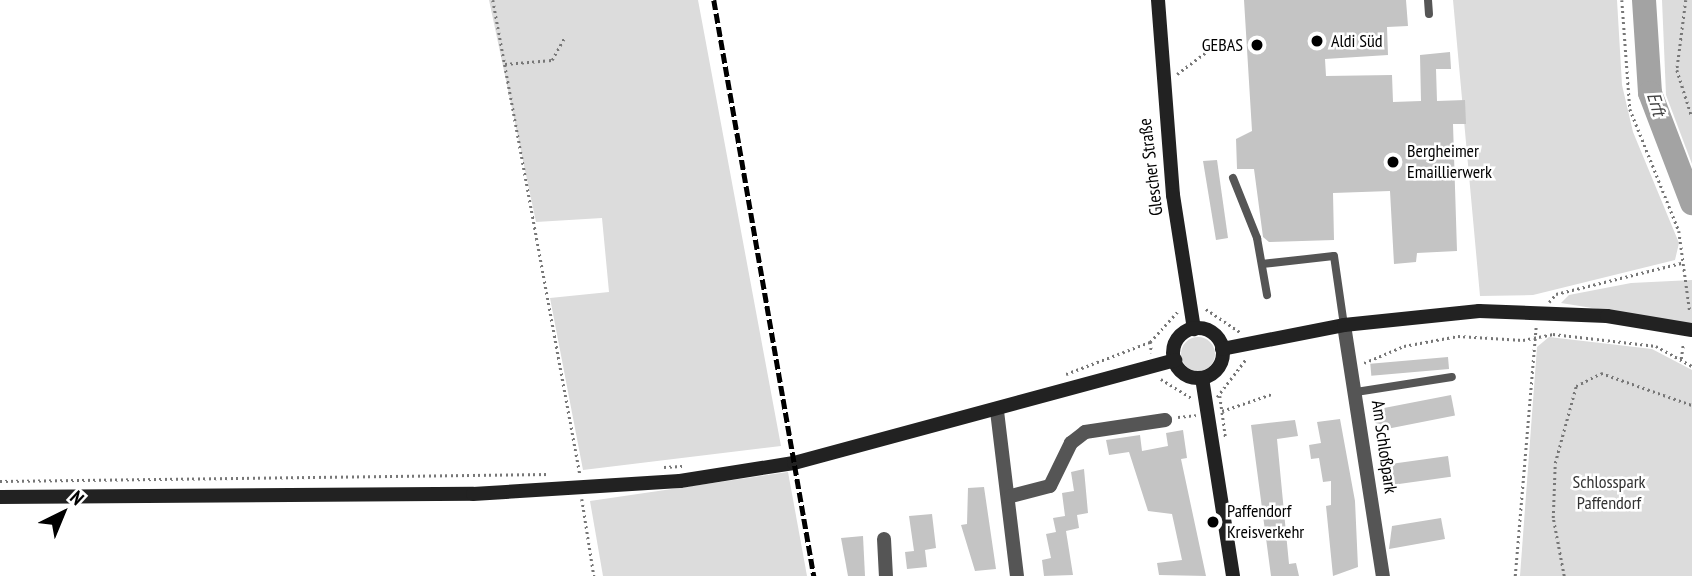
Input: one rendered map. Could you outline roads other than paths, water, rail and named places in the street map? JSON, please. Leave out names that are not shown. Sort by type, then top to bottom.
[{"type":"main road","name":"Glescher Straße","points":[[1158,0],[1172,183],[1194,329]]},
{"type":"main road","points":[[1222,349],[1344,325],[1479,311],[1545,311],[1692,330]]},
{"type":"main road","points":[[1194,329],[1213,334],[1222,349],[1221,364],[1202,377],[1185,374],[1175,360],[1177,340],[1194,329]]},
{"type":"main road","points":[[0,497],[581,481],[794,463],[997,411],[1175,360]]},
{"type":"main road","points":[[1202,377],[1233,576]]},
{"type":"street","name":"Am Schloßpark","points":[[1344,325],[1383,576]]},
{"type":"street","points":[[997,411],[1011,496],[1017,576]]},
{"type":"street","points":[[1011,496],[1050,486],[1071,443],[1085,432],[1165,419]]},
{"type":"street","points":[[884,539],[886,576]]},
{"type":"lane","points":[[1428,0],[1429,13]]},
{"type":"lane","points":[[1233,178],[1262,264],[1267,295]]},
{"type":"lane","points":[[1262,264],[1334,256],[1344,325]]},
{"type":"lane","points":[[1356,392],[1452,377]]},
{"type":"waterway","name":"Erft","points":[[1644,0],[1650,93],[1692,203]]},
{"type":"railway","points":[[714,0],[814,576]]},
{"type":"place","name":"Aldi Süd","points":[[1317,41]]},
{"type":"place","name":"GEBAS","points":[[1257,45]]},
{"type":"place","name":"Bergheimer Emaillierwerk","points":[[1393,162]]},
{"type":"place","name":"Paffendorf Kreisverkehr","points":[[1213,522]]},
{"type":"park label","name":"Schlosspark Paffendorf","points":[[1609,493]]}]
